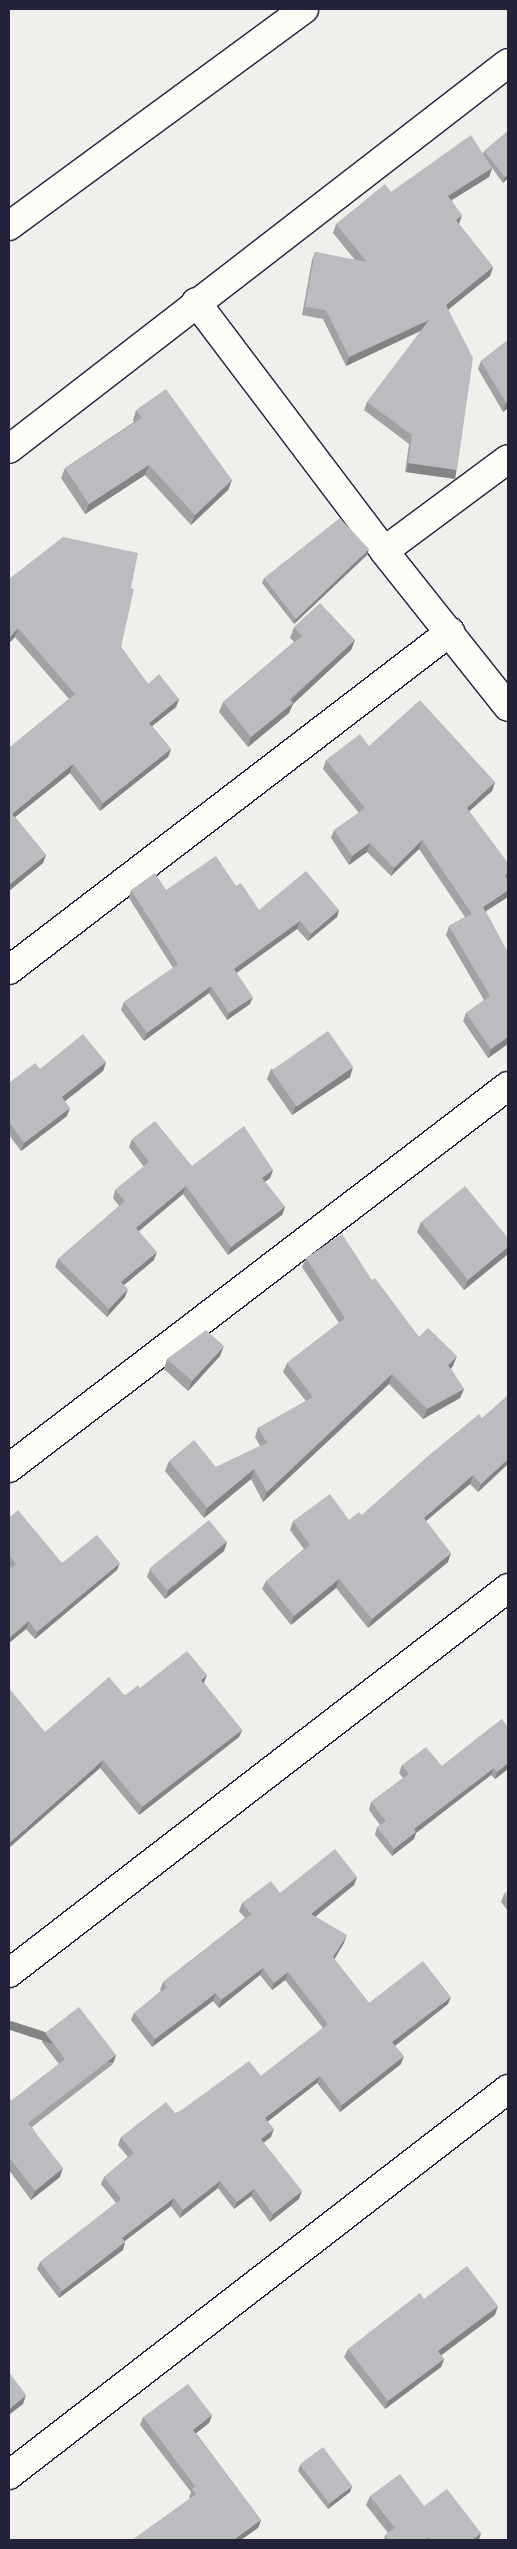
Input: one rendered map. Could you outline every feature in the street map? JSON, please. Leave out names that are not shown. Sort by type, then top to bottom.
[{"type":"street","points":[[9,226],[304,9]]},
{"type":"street","points":[[9,449],[196,302],[508,63]]},
{"type":"street","points":[[196,302],[384,551],[508,707]]},
{"type":"street","points":[[384,551],[508,459]]},
{"type":"street","points":[[9,970],[450,632]]},
{"type":"street","points":[[9,1468],[508,1086]]},
{"type":"street","points":[[9,1972],[508,1588]]},
{"type":"street","points":[[9,2475],[508,2089]]},
{"type":"building","points":[[508,131],[508,174],[505,177],[484,151]]},
{"type":"building","points":[[471,135],[492,168],[448,196],[462,215],[456,220],[493,267],[446,305],[473,358],[457,470],[408,463],[412,435],[367,402],[429,320],[349,357],[326,310],[305,307],[315,252],[367,262],[336,224],[385,184],[391,192]]},
{"type":"building","points":[[508,340],[508,401],[506,403],[481,361]]},
{"type":"building","points":[[166,389],[232,480],[195,515],[149,465],[89,504],[65,468],[142,418],[136,410]]},
{"type":"building","points":[[340,518],[369,549],[296,619],[264,578]]},
{"type":"building","points":[[63,537],[138,553],[131,588],[134,589],[121,647],[148,684],[159,674],[179,699],[149,723],[171,749],[103,803],[73,764],[12,814],[46,855],[9,885],[9,748],[75,694],[18,628],[9,638],[9,579]]},
{"type":"building","points":[[320,603],[355,640],[290,699],[293,703],[251,737],[223,702],[302,636],[294,627]]},
{"type":"building","points":[[420,700],[495,782],[467,808],[508,863],[508,872],[505,875],[508,881],[508,890],[483,907],[508,953],[508,1037],[491,1049],[466,1013],[490,996],[449,926],[472,914],[422,840],[394,868],[370,843],[352,856],[334,830],[365,808],[326,760],[360,734],[369,746]]},
{"type":"building","points":[[216,856],[236,886],[241,883],[259,910],[306,871],[339,910],[311,934],[300,921],[234,969],[253,997],[229,1013],[211,986],[147,1033],[124,1002],[178,964],[131,890],[155,873],[166,890]]},
{"type":"building","points":[[328,1031],[353,1067],[297,1107],[271,1071]]},
{"type":"building","points":[[83,1034],[106,1062],[62,1097],[70,1108],[24,1143],[9,1122],[9,1083],[35,1063],[40,1069]]},
{"type":"building","points":[[155,1121],[192,1166],[244,1126],[273,1170],[262,1178],[285,1207],[231,1247],[186,1186],[136,1228],[157,1252],[121,1282],[128,1289],[109,1309],[58,1259],[125,1201],[115,1190],[149,1162],[132,1139]]},
{"type":"building","points":[[465,1186],[508,1238],[508,1247],[468,1280],[421,1222]]},
{"type":"building","points":[[342,1234],[372,1280],[375,1278],[419,1337],[428,1328],[457,1356],[448,1365],[464,1389],[427,1409],[392,1374],[267,1492],[254,1469],[207,1508],[169,1461],[194,1440],[216,1467],[267,1443],[258,1428],[313,1397],[287,1363],[345,1318],[306,1258]]},
{"type":"building","points":[[206,1330],[224,1346],[192,1381],[167,1359]]},
{"type":"building","points":[[508,1395],[508,1459],[481,1484],[473,1475],[424,1518],[451,1553],[372,1619],[339,1579],[294,1616],[266,1581],[310,1545],[293,1521],[330,1494],[349,1520],[359,1512],[362,1515],[479,1414],[482,1418]]},
{"type":"building","points":[[18,1510],[62,1563],[97,1535],[120,1563],[37,1632],[29,1621],[9,1638],[9,1570],[16,1564],[9,1555],[9,1518]]},
{"type":"building","points":[[209,1520],[227,1542],[167,1590],[149,1568]]},
{"type":"building","points":[[187,1651],[207,1675],[201,1680],[242,1730],[142,1807],[103,1760],[9,1843],[9,1688],[45,1732],[109,1677],[125,1696],[138,1685],[140,1688]]},
{"type":"building","points":[[502,1719],[508,1727],[508,1763],[497,1772],[494,1768],[414,1829],[416,1832],[394,1849],[377,1827],[386,1821],[371,1802],[409,1774],[402,1765],[426,1747],[442,1766]]},
{"type":"building","points":[[335,1849],[357,1877],[311,1914],[347,1935],[333,1957],[369,2003],[423,1961],[451,1997],[392,2042],[404,2056],[342,2105],[320,2076],[265,2118],[274,2129],[261,2139],[302,2191],[273,2214],[254,2189],[237,2202],[220,2181],[183,2210],[174,2198],[122,2238],[125,2242],[62,2291],[40,2262],[121,2199],[104,2177],[134,2153],[121,2137],[166,2102],[176,2114],[249,2061],[261,2076],[328,2024],[288,1972],[274,1983],[263,1968],[221,2000],[216,1993],[155,2039],[134,2013],[167,1987],[163,1982],[251,1914],[242,1903],[271,1881],[280,1893]]},
{"type":"building","points":[[508,1891],[508,1900],[504,1894]]},
{"type":"building","points":[[79,2007],[116,2055],[28,2123],[63,2168],[35,2191],[9,2157],[9,2098],[11,2101],[65,2059],[45,2033]]},
{"type":"building","points":[[467,2266],[498,2306],[438,2351],[444,2359],[388,2401],[348,2349],[420,2293],[424,2299]]},
{"type":"building","points":[[9,2372],[26,2395],[9,2409]]},
{"type":"building","points":[[188,2384],[212,2415],[193,2430],[261,2520],[233,2540],[132,2540],[196,2494],[192,2489],[195,2486],[143,2417]]},
{"type":"building","points":[[323,2447],[352,2486],[329,2504],[300,2464]]},
{"type":"building","points":[[400,2474],[424,2506],[447,2489],[481,2533],[472,2540],[432,2540],[429,2537],[425,2540],[389,2540],[385,2535],[395,2528],[370,2496]]}]
